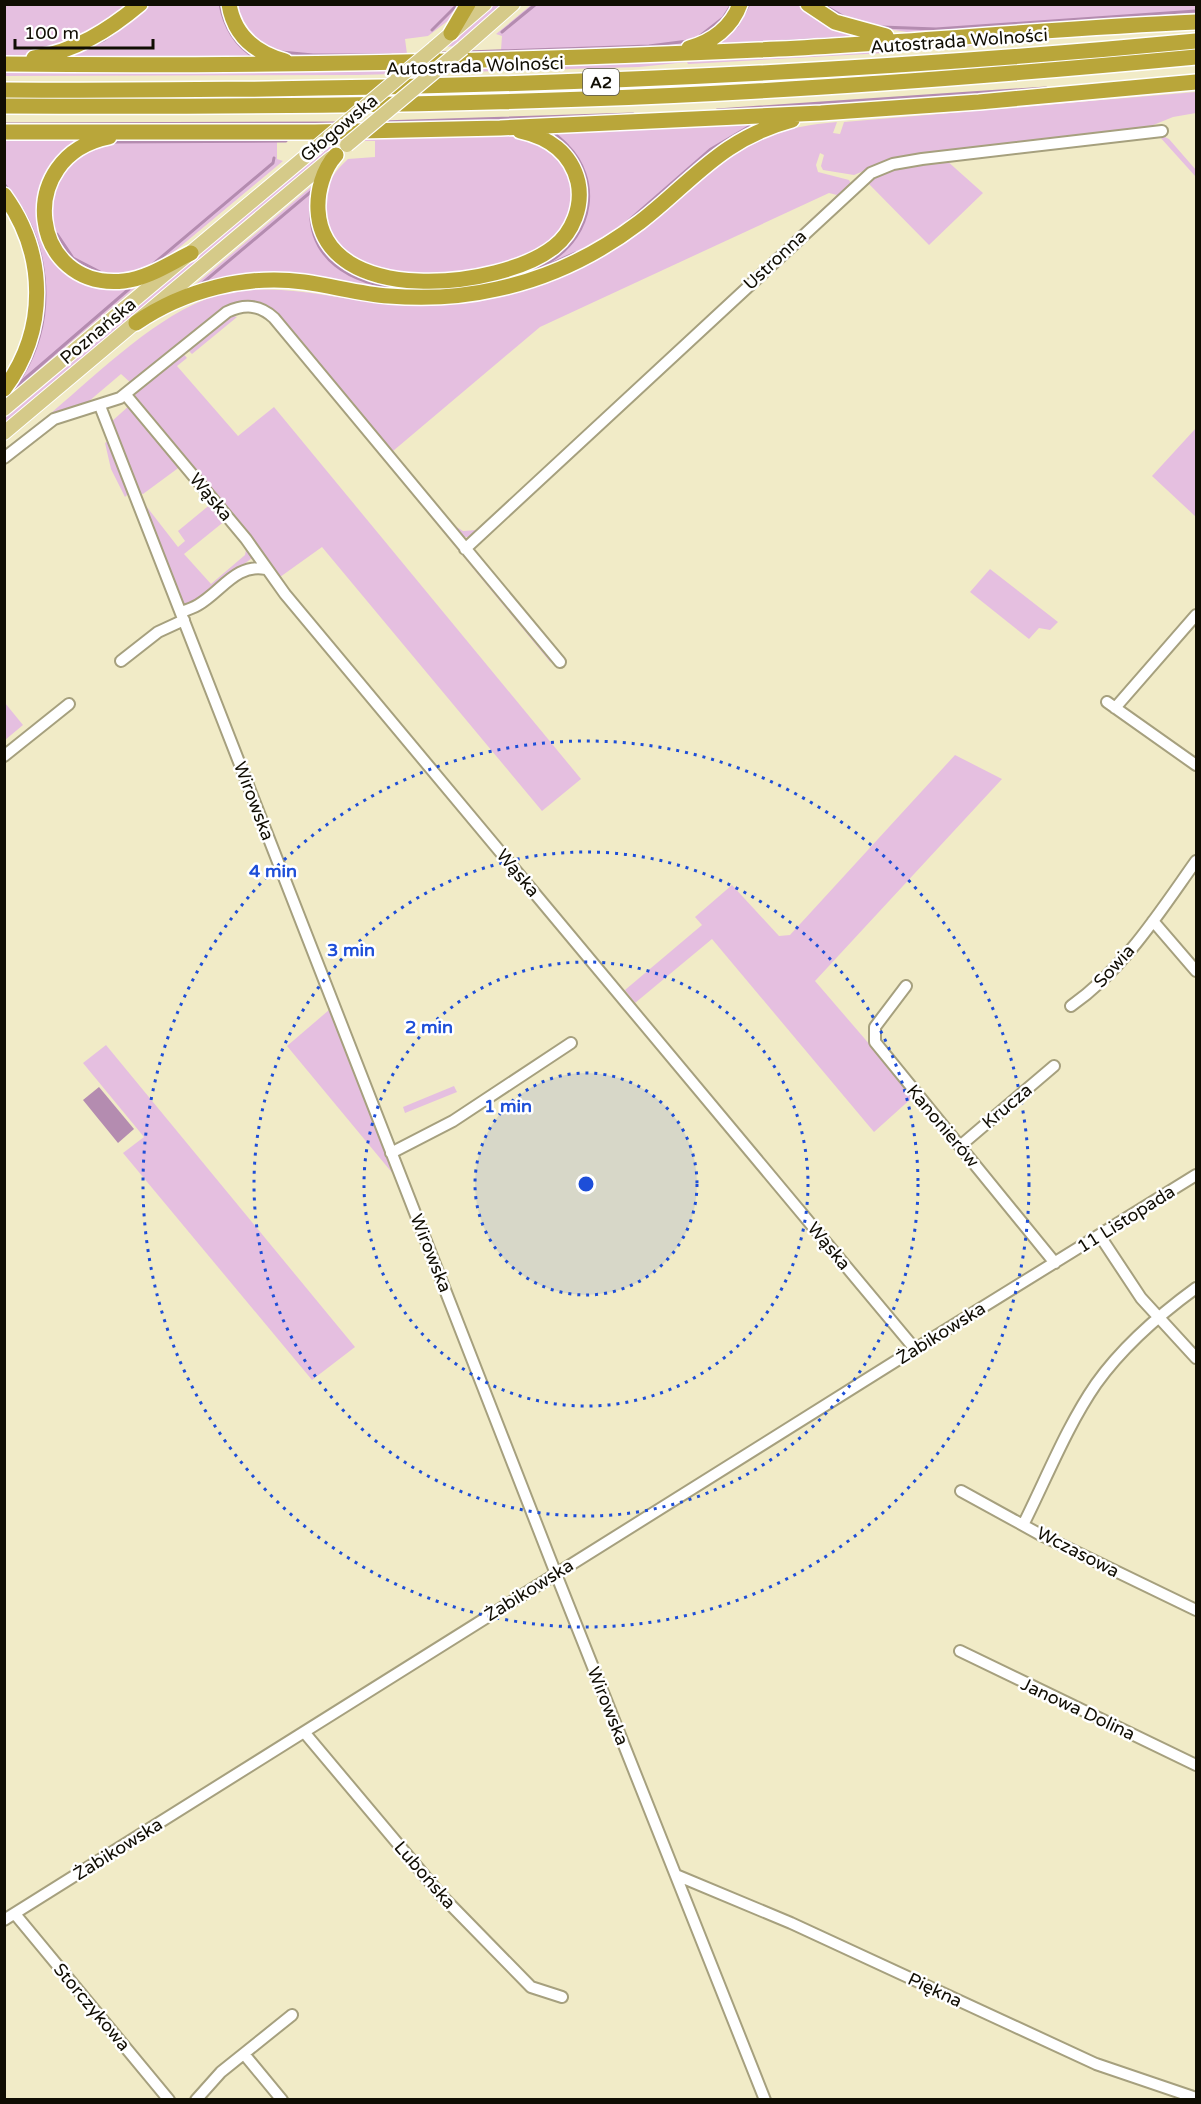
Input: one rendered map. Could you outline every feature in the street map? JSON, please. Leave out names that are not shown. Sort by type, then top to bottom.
[{"type":"highway","points":[[4,64],[49,56],[77,46],[112,27],[140,4]]},
{"type":"highway","points":[[229,4],[238,32],[259,51],[283,61],[311,65]]},
{"type":"highway","points":[[451,33],[468,4]]},
{"type":"highway","points":[[662,54],[692,48],[710,39],[726,27],[741,4]]},
{"type":"highway","points":[[808,4],[835,22],[867,32],[922,38]]},
{"type":"highway","points":[[4,64],[311,65],[662,54],[1082,26],[1197,22]]},
{"type":"highway","name":"Autostrada Wolności","points":[[4,90],[295,90],[606,82],[984,60],[1197,41]]},
{"type":"highway","name":"Autostrada Wolności","points":[[4,106],[322,106],[611,98],[853,85],[1197,57]]},
{"type":"highway","points":[[4,132],[139,133],[500,128],[821,113],[979,102],[1197,82]]},
{"type":"highway","points":[[136,323],[178,300],[211,289],[249,281],[298,281],[379,295],[411,297],[461,295],[518,284],[567,266],[621,236],[711,159],[733,144],[765,128],[821,113]]},
{"type":"highway","points":[[341,150],[324,176],[318,206],[323,235],[338,257],[359,271],[388,278],[430,280],[473,276],[515,266],[549,251],[569,230],[579,206],[576,175],[561,150],[538,136],[500,128]]},
{"type":"highway","points":[[139,133],[94,141],[76,150],[60,164],[50,179],[43,207],[46,227],[52,243],[60,256],[75,270],[92,278],[110,281],[142,277],[191,253]]},
{"type":"highway","points":[[4,195],[19,217],[30,243],[38,285],[31,338],[21,361],[4,389]]},
{"type":"main road","name":"Głogowska","points":[[204,242],[485,4]]},
{"type":"main road","name":"Głogowska","points":[[215,256],[513,4]]},
{"type":"main road","name":"Poznańska","points":[[4,409],[204,242]]},
{"type":"main road","name":"Poznańska","points":[[4,433],[215,256]]},
{"type":"street","name":"Ustronna","points":[[465,549],[871,172],[893,164],[922,159],[1162,131]]},
{"type":"street","points":[[4,458],[54,419],[100,406],[125,394],[227,312],[248,306],[268,312],[560,662]]},
{"type":"street","name":"Wąska","points":[[125,394],[246,539],[266,569],[915,1349]]},
{"type":"street","name":"Wirowska","points":[[100,406],[556,1574],[765,2100]]},
{"type":"street","points":[[121,661],[158,632],[199,605],[240,571],[250,568],[266,569]]},
{"type":"street","points":[[1197,615],[1111,705],[1197,765]]},
{"type":"street","points":[[4,756],[69,704]]},
{"type":"street","name":"Sowia","points":[[1071,1005],[1110,975],[1197,861]]},
{"type":"street","points":[[1153,921],[1197,971]]},
{"type":"street","name":"Kanonierów","points":[[906,986],[875,1027],[873,1037],[1055,1263]]},
{"type":"street","points":[[391,1153],[453,1121],[571,1043]]},
{"type":"street","name":"Krucza","points":[[960,1146],[1054,1066]]},
{"type":"street","name":"11 Listopada","points":[[1055,1263],[1197,1175]]},
{"type":"street","points":[[1100,1236],[1134,1289],[1158,1318],[1197,1358]]},
{"type":"street","name":"Żabikowska","points":[[4,1920],[1055,1263]]},
{"type":"street","points":[[1024,1523],[1091,1392],[1114,1361],[1158,1318],[1197,1288]]},
{"type":"street","name":"Wczasowa","points":[[961,1491],[1024,1523],[1059,1545],[1197,1610]]},
{"type":"street","name":"Janowa Dolina","points":[[960,1652],[1197,1765]]},
{"type":"street","name":"Lubońska","points":[[304,1732],[440,1894],[531,1988],[562,1997]]},
{"type":"street","name":"Piękna","points":[[676,1875],[791,1923],[1096,2064],[1197,2098]]},
{"type":"street","name":"Storczykowa","points":[[15,1914],[169,2100]]},
{"type":"street","points":[[196,2100],[221,2072],[292,2015]]},
{"type":"street","points":[[244,2054],[282,2100]]},
{"type":"shaded area","points":[[145,4],[224,5],[263,59],[51,60]]},
{"type":"shaded area","points":[[1196,4],[1196,13],[907,32],[856,24],[817,5]]},
{"type":"shaded area","points":[[4,5],[133,5],[97,30],[28,55],[5,58]]},
{"type":"shaded area","points":[[233,5],[462,5],[449,20],[428,36],[405,39],[407,54],[404,57],[289,57],[250,38]]},
{"type":"shaded area","points":[[494,5],[505,5],[455,46],[444,47]]},
{"type":"shaded area","points":[[531,5],[735,5],[712,31],[697,40],[679,46],[475,55],[480,51],[501,50],[502,36],[496,34]]},
{"type":"shaded area","points":[[746,5],[802,5],[867,37],[710,49]]},
{"type":"shaded area","points":[[1156,31],[884,53],[688,64],[687,62],[639,67],[358,75],[5,76],[5,69]]},
{"type":"shaded area","points":[[1196,92],[1196,113],[1173,117],[1146,128],[873,167],[854,175],[823,170],[821,166],[824,155],[820,153],[816,165],[818,172],[849,180],[851,184],[471,537],[463,537],[278,316],[264,305],[251,302],[132,384],[121,374],[88,402],[44,419],[141,337],[162,322],[204,300],[227,293],[273,290],[388,304],[432,306],[476,301],[519,292],[576,271],[631,239],[716,165],[745,146],[783,131],[823,123],[837,122],[833,133],[840,134],[844,122]],"holes":[[[829,193],[837,195],[477,530],[463,531],[455,526],[393,451],[540,327]]]},
{"type":"shaded area","points":[[770,119],[584,253],[495,285],[411,293],[306,278],[184,294],[318,181],[313,213],[314,227],[319,239],[333,259],[354,274],[366,279],[378,283],[533,266],[585,200],[543,131]]},
{"type":"shaded area","points":[[508,133],[537,139],[571,170],[574,211],[547,248],[484,271],[397,276],[337,251],[326,213],[326,192],[337,170],[348,159],[375,157],[375,141],[277,140],[277,159],[283,161],[157,266],[148,271],[105,277],[76,264],[57,243],[48,208],[69,160],[110,139]]},
{"type":"shaded area","points":[[1159,134],[1169,139],[1196,170],[1196,177],[1159,136],[1042,151],[1043,147]]},
{"type":"shaded area","points":[[4,135],[81,139],[57,159],[39,210],[73,273],[141,283],[10,394],[42,305],[5,188]]},
{"type":"shaded area","points":[[326,147],[336,147],[5,426],[5,416]]},
{"type":"shaded area","points":[[1024,150],[1027,153],[946,160],[983,193],[929,245],[866,181],[896,168],[918,163]]},
{"type":"shaded area","points":[[262,312],[548,653],[551,663]]},
{"type":"shaded area","points":[[231,315],[237,317],[192,354],[187,349]]},
{"type":"shaded area","points":[[182,352],[187,358],[177,366],[238,436],[274,407],[581,779],[542,811],[322,547],[280,577],[134,400],[136,392]]},
{"type":"shaded area","points":[[130,405],[181,466],[143,494],[139,493],[111,422]]},
{"type":"shaded area","points":[[1196,428],[1196,517],[1152,476]]},
{"type":"shaded area","points":[[108,441],[128,494],[125,497],[111,469],[105,443]]},
{"type":"shaded area","points":[[143,502],[178,547],[185,541],[178,531],[212,503],[226,520],[184,554],[211,584],[245,555],[247,544],[252,558],[192,603],[184,604]]},
{"type":"shaded area","points":[[990,569],[1058,622],[1050,630],[1039,628],[1029,639],[970,592]]},
{"type":"shaded area","points":[[5,703],[23,725],[4,740]]},
{"type":"shaded area","points":[[955,755],[1002,779],[815,981],[914,1096],[874,1132],[712,939],[635,1003],[625,990],[702,925],[695,917],[732,885],[779,936],[790,935]]},
{"type":"shaded area","points":[[329,1010],[394,1175],[287,1046]]},
{"type":"shaded area","points":[[106,1045],[355,1347],[312,1380],[123,1153],[144,1137],[83,1063]]},
{"type":"shaded area","points":[[454,1086],[457,1092],[405,1113],[403,1107]]},
{"type":"shaded area","points":[[99,1087],[134,1129],[118,1143],[83,1100]]},
{"type":"waterway","points":[[220,4],[224,21],[232,36],[256,58]]},
{"type":"waterway","points":[[432,30],[458,4]]},
{"type":"waterway","points":[[502,32],[536,4]]},
{"type":"waterway","points":[[700,36],[723,18],[732,4]]},
{"type":"waterway","points":[[716,45],[737,26],[749,4]]},
{"type":"waterway","points":[[822,4],[846,18]]},
{"type":"waterway","points":[[881,27],[936,29],[1196,11]]},
{"type":"waterway","points":[[66,58],[104,40],[133,19]]},
{"type":"waterway","points":[[773,42],[844,38]]},
{"type":"waterway","points":[[467,52],[649,46],[688,41]]},
{"type":"waterway","points":[[281,52],[313,55],[391,55]]},
{"type":"waterway","points":[[434,53],[448,53]]},
{"type":"waterway","points":[[717,110],[1046,88]]},
{"type":"waterway","points":[[381,122],[633,114]]},
{"type":"waterway","points":[[4,124],[339,123]]},
{"type":"waterway","points":[[625,224],[711,149],[755,123]]},
{"type":"waterway","points":[[311,203],[316,240],[336,266],[367,282],[404,289],[446,290],[487,284],[523,274],[552,260],[565,250],[576,237],[584,222],[588,205],[585,173],[573,152],[554,132]]},
{"type":"waterway","points":[[111,142],[286,141]]},
{"type":"waterway","points":[[152,265],[273,163],[274,158]]},
{"type":"waterway","points":[[4,184],[19,205],[31,228],[40,252],[44,277],[45,303],[41,328],[34,352],[22,376]]},
{"type":"waterway","points":[[199,286],[313,190]]},
{"type":"waterway","points":[[57,234],[73,258],[100,272]]},
{"type":"waterway","points":[[540,269],[575,253]]},
{"type":"waterway","points":[[14,388],[129,289]]}]
